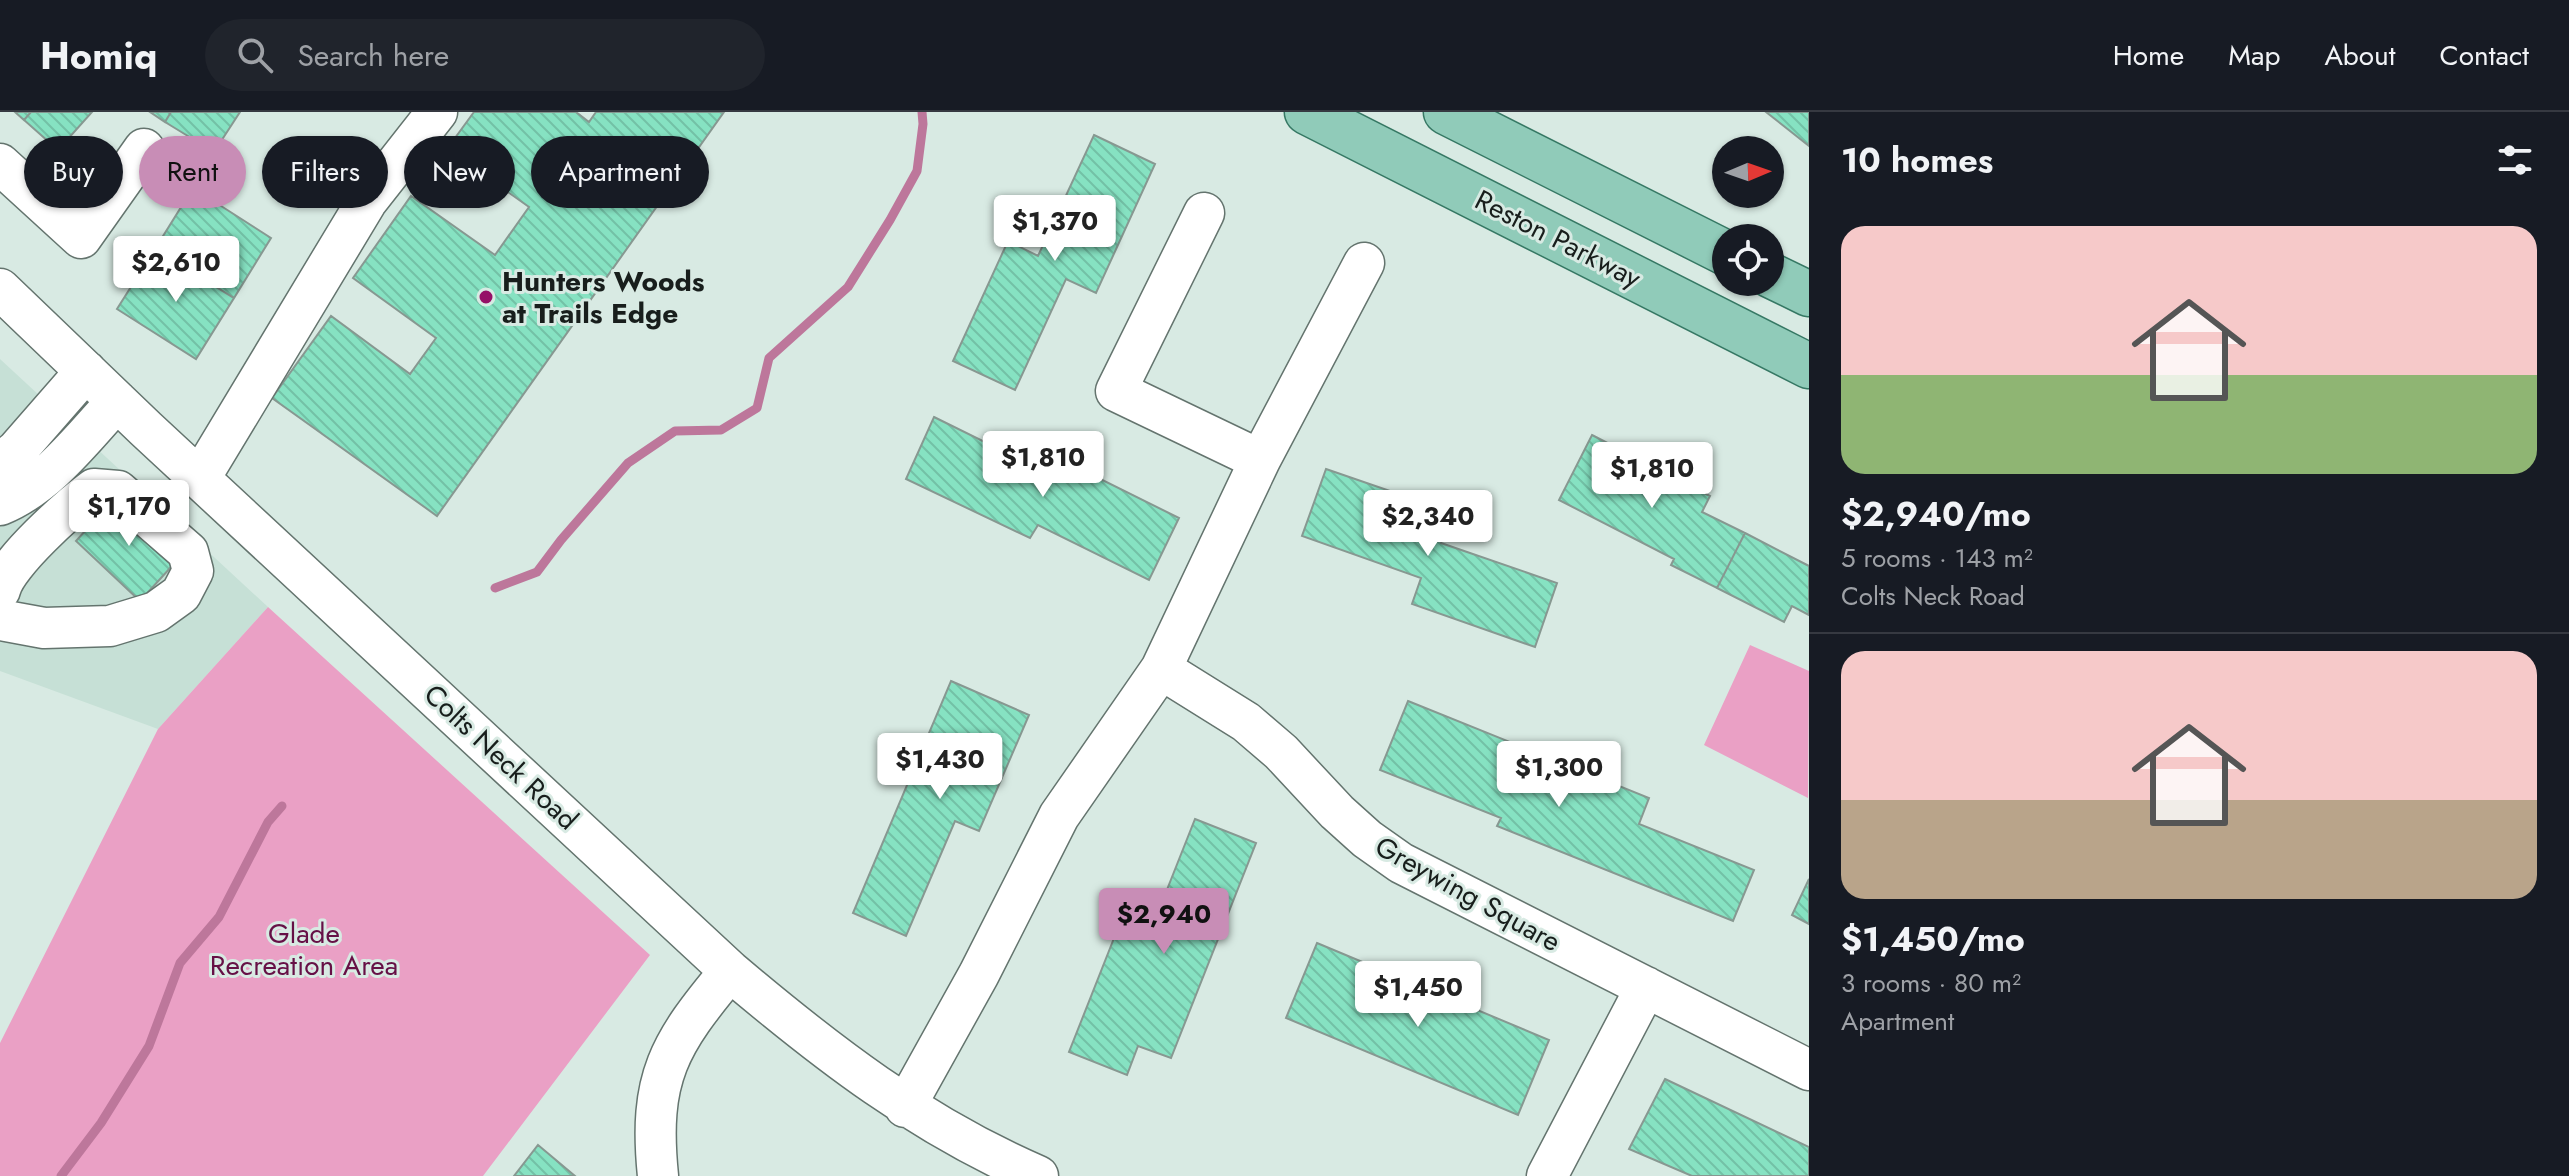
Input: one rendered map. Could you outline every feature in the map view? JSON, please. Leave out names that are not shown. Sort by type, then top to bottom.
[{"type":"main road","name":"Reston Parkway","points":[[1307,112],[1809,366]]},
{"type":"main road","points":[[1446,112],[1712,246]]},
{"type":"main road","points":[[1784,282],[1809,294]]},
{"type":"street","points":[[200,478],[367,201],[437,112]]},
{"type":"street","points":[[0,164],[81,238],[139,156]]},
{"type":"street","points":[[1204,213],[1116,391],[1260,460]]},
{"type":"street","points":[[905,1107],[979,974],[1059,816],[1161,669],[1260,460],[1364,263]]},
{"type":"street","name":"Colts Neck Road","points":[[0,289],[730,971],[807,1036],[905,1107],[1038,1176]]},
{"type":"street","points":[[0,464],[17,450],[86,371]]},
{"type":"street","points":[[0,505],[18,498],[58,464],[117,401]]},
{"type":"street","points":[[0,590],[22,557],[71,506],[94,489],[118,491],[188,552],[193,571],[181,594],[156,612],[110,626],[44,628],[0,620]]},
{"type":"street","name":"Greywing Square","points":[[1161,669],[1246,722],[1281,752],[1337,812],[1367,839],[1401,863],[1809,1070]]},
{"type":"street","points":[[658,1176],[656,1122],[658,1095],[666,1062],[694,1014],[730,971]]},
{"type":"street","points":[[1547,1176],[1646,987]]},
{"type":"shaded area","points":[[0,359],[268,607],[158,729],[0,671]]},
{"type":"green space","name":"Glade Recreation Area","points":[[268,607],[650,955],[483,1176],[0,1176],[0,1043],[158,729]]},
{"type":"green space","points":[[1750,645],[1809,671],[1808,798],[1704,745]]},
{"type":"building","points":[[15,112],[31,112],[24,120]]},
{"type":"building","points":[[31,112],[92,112],[71,136],[42,136],[24,120]]},
{"type":"building","points":[[150,112],[171,112],[165,122]]},
{"type":"building","points":[[171,112],[240,112],[224,136],[188,136],[165,122]]},
{"type":"building","name":"Hunters Woods at Trails Edge","points":[[474,112],[576,112],[589,122],[596,112],[724,112],[707,136],[531,136],[531,208],[656,208],[437,516],[272,398],[331,316],[410,374],[436,338],[353,278],[404,206],[428,208],[495,255],[529,207],[515,197],[515,136],[456,136]]},
{"type":"building","points":[[1766,112],[1809,112],[1809,146]]},
{"type":"building","points":[[1094,135],[1155,164],[1096,293],[1066,279],[1015,390],[953,361],[1008,241],[1038,256]]},
{"type":"building","points":[[181,208],[224,208],[271,238],[234,298],[155,249]]},
{"type":"building","points":[[155,249],[234,298],[196,359],[117,309]]},
{"type":"building","points":[[934,417],[1054,476],[1060,459],[1179,518],[1149,580],[1038,525],[1030,538],[906,479]]},
{"type":"building","points":[[1592,435],[1710,496],[1702,512],[1745,533],[1717,588],[1671,565],[1674,559],[1559,500]]},
{"type":"building","points":[[1326,469],[1451,512],[1441,543],[1557,583],[1535,647],[1412,604],[1421,578],[1302,536]]},
{"type":"building","points":[[118,495],[182,555],[140,601],[76,541]]},
{"type":"building","points":[[1745,533],[1809,566],[1809,615],[1792,606],[1784,622],[1717,588]]},
{"type":"building","points":[[951,681],[1029,715],[979,831],[955,821],[906,936],[853,913]]},
{"type":"building","points":[[1408,701],[1649,798],[1639,824],[1754,870],[1733,921],[1497,826],[1501,818],[1380,770]]},
{"type":"building","points":[[1195,819],[1256,843],[1171,1058],[1138,1046],[1127,1075],[1069,1052],[1122,918],[1151,930]]},
{"type":"building","points":[[1809,879],[1809,924],[1792,915]]},
{"type":"building","points":[[1317,943],[1549,1040],[1518,1115],[1286,1018]]},
{"type":"building","points":[[1665,1079],[1809,1147],[1809,1176],[1692,1176],[1629,1149]]},
{"type":"building","points":[[538,1145],[575,1176],[514,1176]]},
{"type":"waterway","points":[[495,588],[537,572],[628,463],[675,431],[721,430],[757,408],[769,358],[848,287],[890,220],[917,171],[922,112]]},
{"type":"waterway","points":[[61,1176],[101,1123],[149,1046],[180,963],[219,917],[268,822],[282,806]]},
{"type":"place","name":"Hunters Woods at Trails Edge","points":[[486,297]]}]
